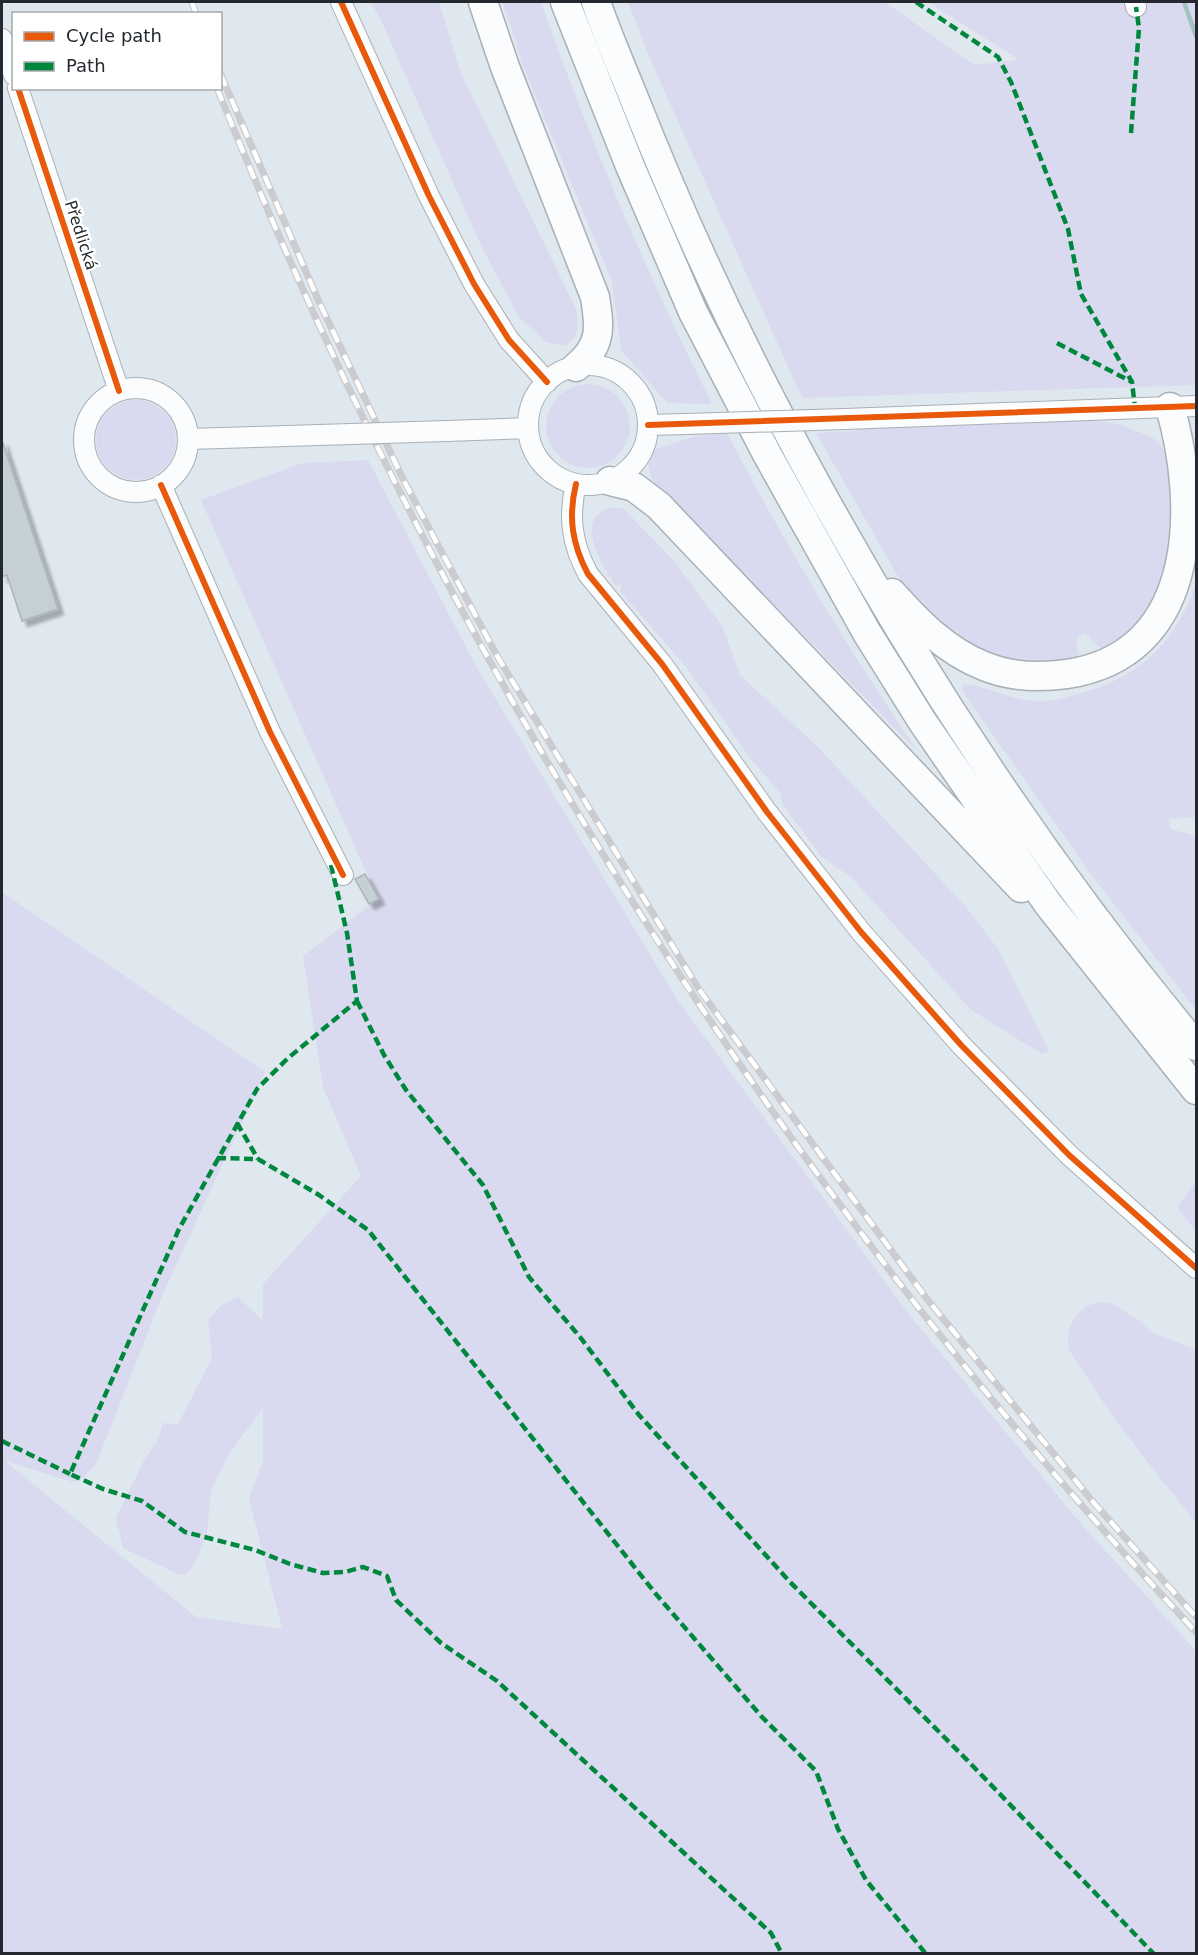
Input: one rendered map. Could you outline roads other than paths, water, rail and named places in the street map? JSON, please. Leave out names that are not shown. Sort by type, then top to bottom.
[{"type":"highway","points":[[483,2],[505,67],[595,297],[598,325],[595,344],[592,352],[576,367]]},
{"type":"highway","points":[[565,2],[630,166],[693,312],[768,456],[867,633],[922,721],[1048,904],[1197,1090]]},
{"type":"highway","points":[[596,2],[655,152],[716,291],[850,547],[942,701],[1074,891],[1197,1046]]},
{"type":"highway","points":[[850,547],[924,628],[945,646],[985,667],[1007,673],[1046,676],[1088,670],[1141,642],[1155,628],[1175,599],[1189,561],[1194,528],[1192,475],[1180,430],[1183,407]]},
{"type":"highway","points":[[610,481],[634,487],[659,506],[1089,957]]},
{"type":"street","points":[[341,2],[429,196],[474,284],[509,340],[547,382]]},
{"type":"street","points":[[2,39],[12,69]]},
{"type":"street","name":"Předlická","points":[[19,90],[119,391]]},
{"type":"street","points":[[576,367],[600,367],[621,375],[644,402],[648,425],[645,443],[638,459],[625,472],[610,481],[593,485],[576,484],[552,473],[543,464],[530,441],[528,428],[531,408],[547,382],[576,367]]},
{"type":"street","points":[[140,388],[151,390],[170,401],[183,418],[188,439],[181,466],[161,485],[139,492],[128,491],[106,483],[91,466],[84,444],[87,422],[99,403],[119,391],[140,388]]},
{"type":"street","points":[[648,425],[1183,407]]},
{"type":"street","points":[[188,439],[528,428]]},
{"type":"street","points":[[576,484],[571,526],[580,560],[588,574],[662,664],[767,812],[861,932],[961,1045],[1069,1155],[1197,1268]]},
{"type":"street","points":[[161,485],[270,732],[343,875]]},
{"type":"waterway","points":[[1184,2],[1196,36]]},
{"type":"railway","points":[[192,2],[195,12]]},
{"type":"railway","points":[[222,78],[320,304],[404,481],[496,654],[698,988],[927,1299],[1094,1503],[1196,1617]]},
{"type":"railway","points":[[218,90],[307,299],[407,506],[516,708],[635,905],[762,1097],[898,1282],[1043,1460],[1196,1632]]}]
